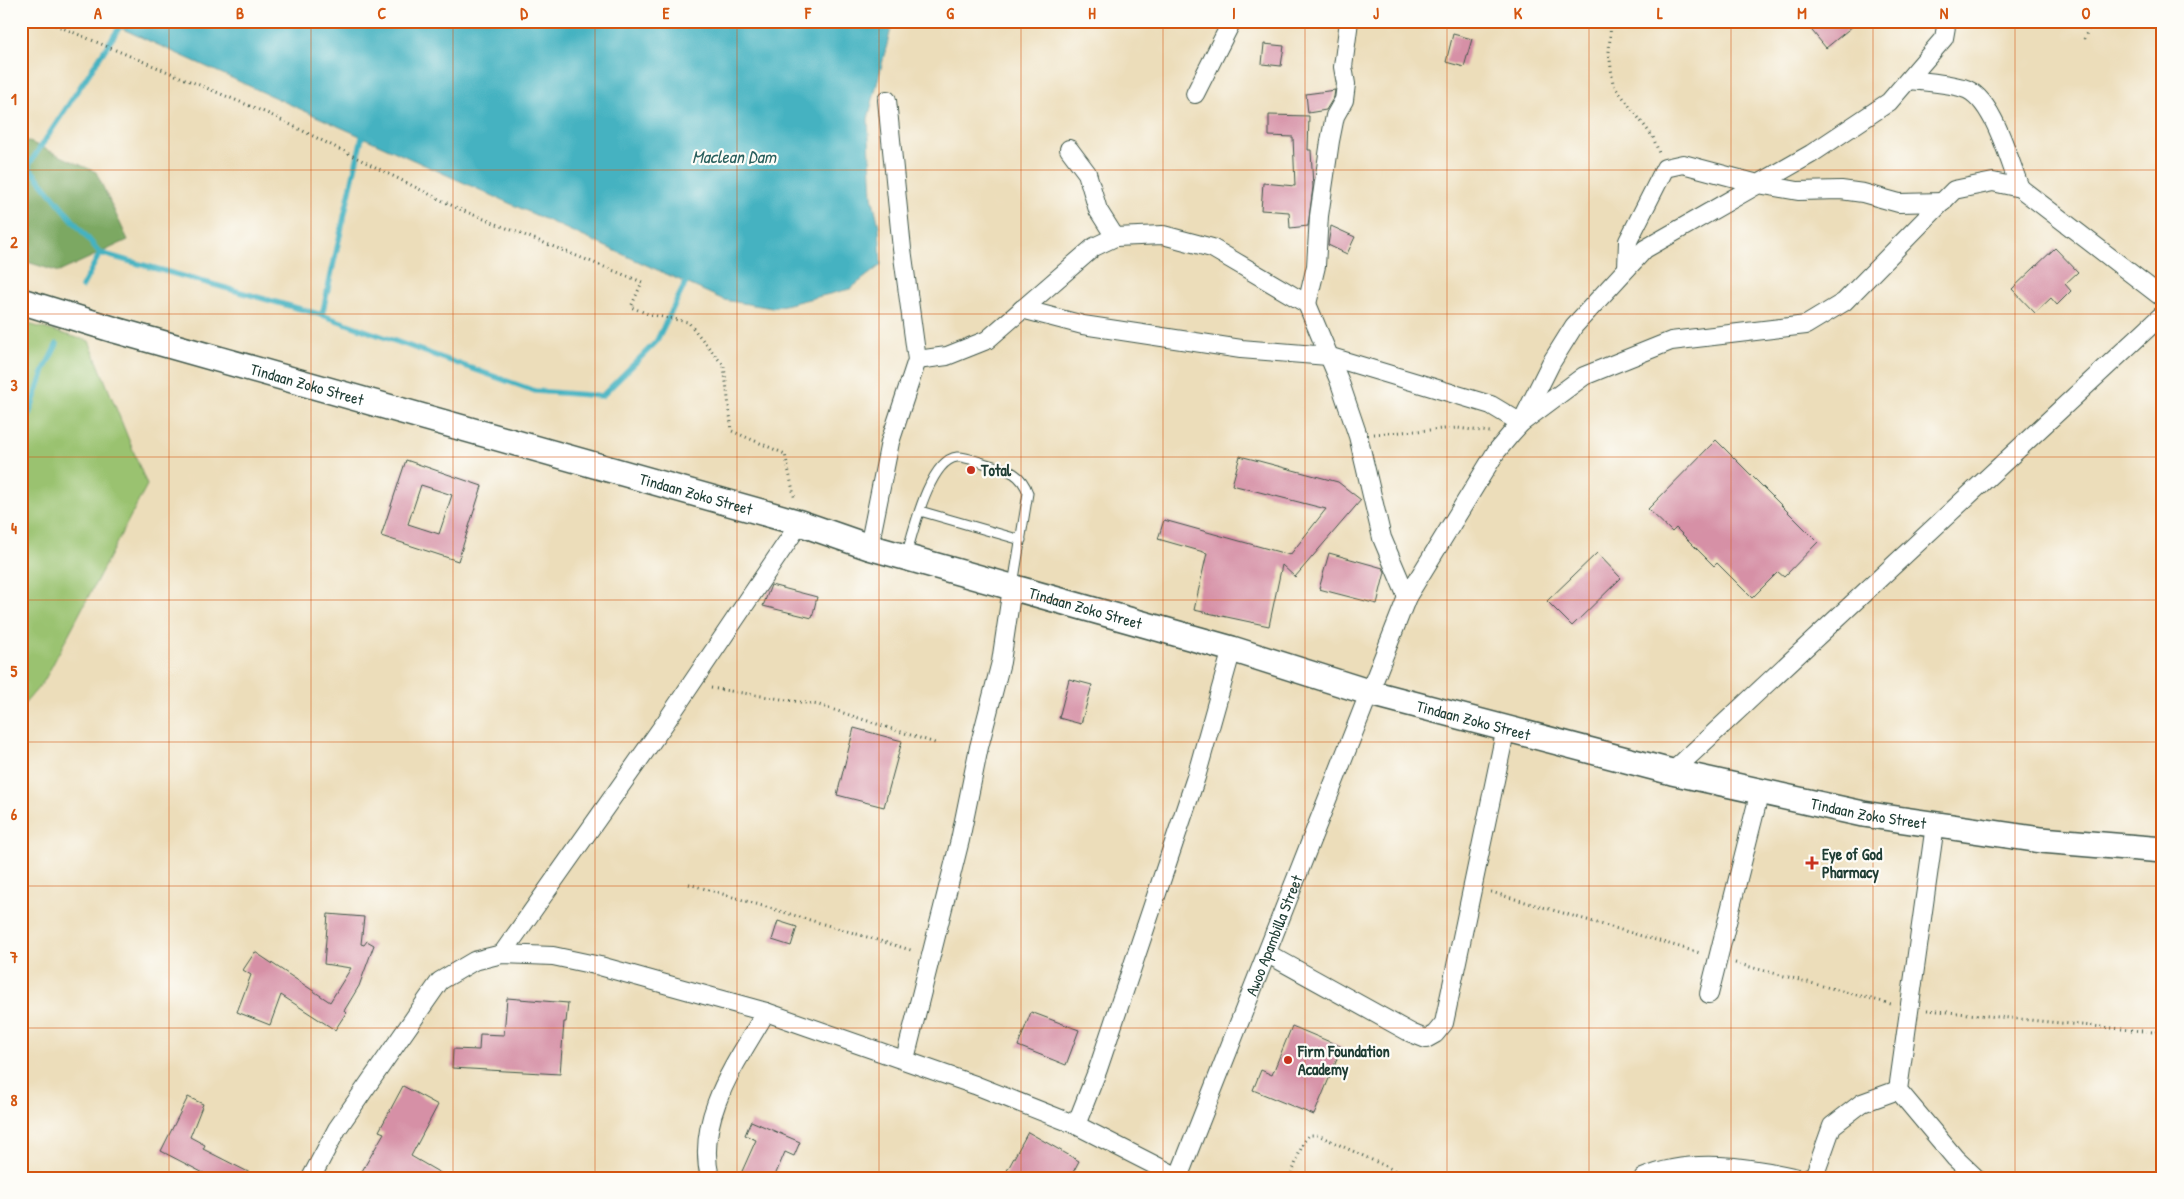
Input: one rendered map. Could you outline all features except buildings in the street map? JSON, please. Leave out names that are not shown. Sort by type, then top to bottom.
[{"type":"main road","name":"Tindaan Zoko Street","points":[[21,301],[115,330],[800,523],[869,547],[1232,649],[1371,693],[1672,772],[1863,814],[2041,840],[2163,850]]},
{"type":"street","points":[[1195,94],[1232,21]]},
{"type":"street","points":[[1348,21],[1343,67],[1346,84],[1344,100],[1335,116],[1330,141],[1319,216],[1316,266],[1307,304],[1339,380],[1358,436],[1382,538],[1407,597]]},
{"type":"street","points":[[1516,428],[1550,363],[1574,326],[1645,249],[1811,154],[1889,102],[1944,38],[1947,21]]},
{"type":"street","points":[[1909,80],[1964,88],[1979,98],[1990,112],[2020,188]]},
{"type":"street","points":[[869,547],[890,442],[917,360],[902,250],[887,100]]},
{"type":"street","points":[[1069,149],[1086,173],[1098,210],[1114,236]]},
{"type":"street","points":[[1627,268],[1628,241],[1665,168],[1683,164],[1758,184],[1798,191],[1841,190],[1863,193],[1899,203],[1943,202]]},
{"type":"street","points":[[1516,428],[1584,376],[1671,341],[1806,325],[1844,302],[1954,190],[1993,182],[2020,188],[2163,298]]},
{"type":"street","points":[[917,360],[947,356],[987,340],[1094,247],[1114,236],[1163,235],[1212,248],[1307,304]]},
{"type":"street","points":[[1022,309],[1084,325],[1241,349],[1328,356],[1491,405],[1516,428]]},
{"type":"street","points":[[1672,772],[2163,314]]},
{"type":"street","name":"Awoo Apambilla Street","points":[[1179,1177],[1371,693],[1407,597],[1496,452],[1516,428]]},
{"type":"street","points":[[502,954],[690,685],[800,523]]},
{"type":"street","points":[[905,1060],[960,840],[979,747],[1001,662],[1012,588]]},
{"type":"street","points":[[1076,1125],[1098,1069],[1196,777],[1232,649]]},
{"type":"street","points":[[1268,954],[1426,1039],[1434,1034],[1444,1023],[1506,728]]},
{"type":"street","points":[[1709,994],[1760,791]]},
{"type":"street","points":[[1935,825],[1898,1090],[1955,1158],[1976,1178]]},
{"type":"street","points":[[311,1178],[337,1129],[440,981],[474,961],[502,954],[553,956],[581,962],[766,1012],[976,1084],[1076,1125],[1179,1177]]},
{"type":"street","points":[[710,1178],[705,1158],[711,1115],[734,1068],[766,1012]]},
{"type":"street","points":[[1808,1178],[1815,1174],[1832,1126],[1862,1102],[1898,1090]]},
{"type":"street","points":[[1643,1178],[1689,1167],[1757,1169],[1798,1178]]},
{"type":"lane","points":[[906,556],[934,475],[944,462],[957,457],[1014,472],[1023,481],[1028,492],[1022,540],[1012,588]]},
{"type":"lane","points":[[920,511],[1022,540]]},
{"type":"path","points":[[46,21],[269,114],[459,209],[642,282],[631,308],[648,314],[688,322],[724,366],[732,431],[785,454],[800,523]]},
{"type":"path","points":[[1611,21],[1609,52],[1613,84],[1653,137],[1665,168]]},
{"type":"path","points":[[2084,39],[2092,21]]},
{"type":"path","points":[[1358,436],[1457,428],[1516,428]]},
{"type":"path","points":[[690,685],[819,705],[938,744]]},
{"type":"path","points":[[689,884],[931,956]]},
{"type":"path","points":[[1474,887],[1718,958],[1909,1008],[2163,1033]]},
{"type":"path","points":[[1290,1178],[1303,1143],[1309,1135],[1318,1135],[1411,1178]]},
{"type":"green space","points":[[21,138],[96,172],[128,240],[59,272],[21,260]]},
{"type":"green space","points":[[21,322],[89,341],[147,485],[44,681],[21,708]]},
{"type":"water","name":"Maclean Dam","points":[[105,21],[893,21],[868,119],[872,196],[879,226],[881,265],[850,289],[772,308],[724,300]]},
{"type":"waterway","points":[[82,287],[100,253],[28,166],[119,28]]},
{"type":"waterway","points":[[322,315],[362,137]]},
{"type":"waterway","points":[[100,253],[322,315],[535,391],[602,396],[656,342],[686,282]]},
{"type":"waterway","points":[[21,438],[44,370],[57,344]]},
{"type":"place","name":"Total","points":[[971,470]]},
{"type":"place","name":"Eye of God Pharmacy","points":[[1812,863]]},
{"type":"place","name":"Firm Foundation Academy","points":[[1288,1060]]}]
